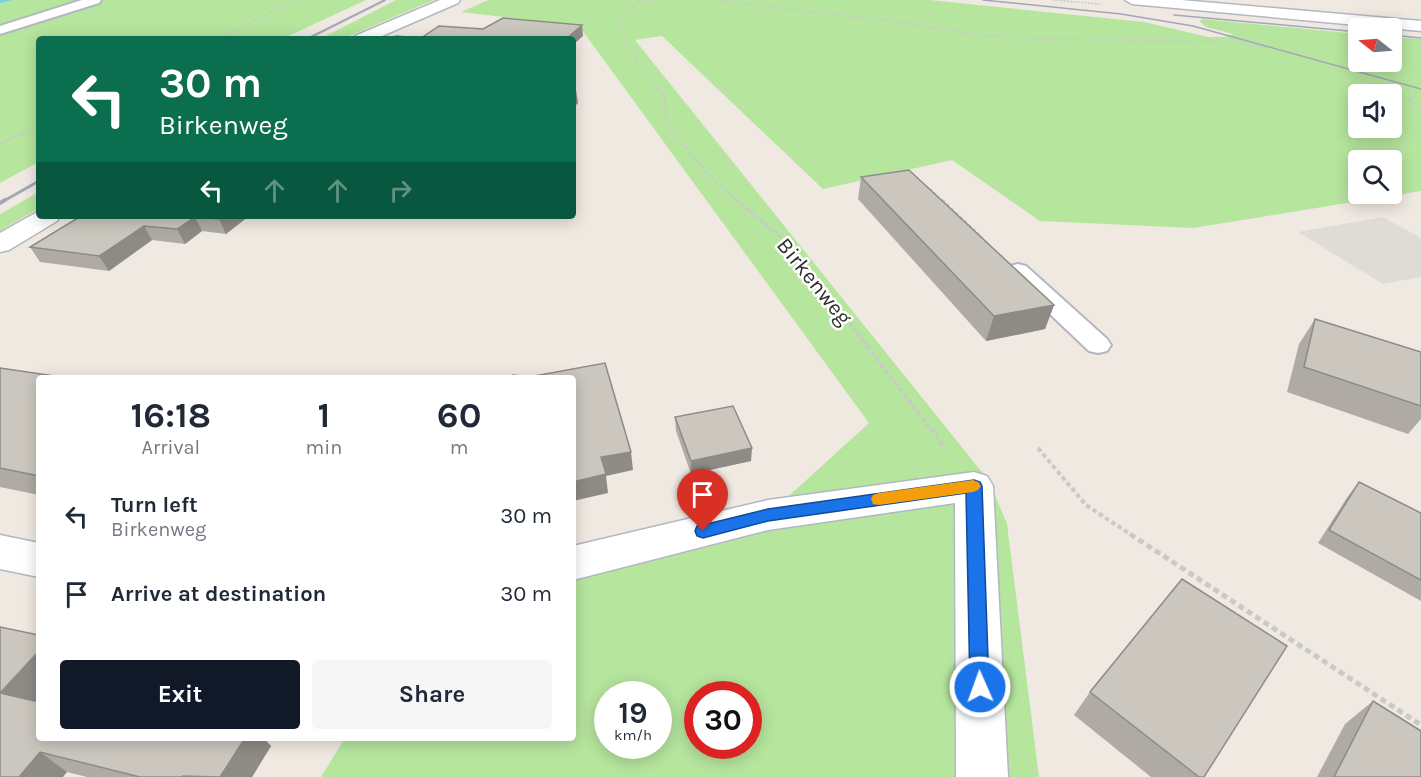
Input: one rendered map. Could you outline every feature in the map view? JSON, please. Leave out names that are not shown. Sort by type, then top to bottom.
[{"type":"street","points":[[368,36],[453,0]]},
{"type":"street","points":[[1132,0],[1416,25]]},
{"type":"street","points":[[0,244],[43,219]]},
{"type":"street","points":[[576,562],[768,515],[974,486],[982,777]]},
{"type":"street","points":[[0,552],[36,559]]},
{"type":"lane","points":[[0,30],[94,0]]},
{"type":"lane","points":[[1000,256],[1098,345]]},
{"type":"path","points":[[223,36],[297,0]]},
{"type":"path","points":[[639,1],[655,0]]},
{"type":"path","points":[[716,0],[904,23],[979,35],[1046,39],[1224,42],[1274,48]]},
{"type":"path","name":"Birkenweg","points":[[639,1],[619,24],[638,64],[665,97],[666,123],[710,177],[790,245],[974,486]]},
{"type":"path","points":[[1416,91],[1410,100],[1421,109]]},
{"type":"path","points":[[0,144],[36,126]]},
{"type":"path","points":[[930,189],[1000,256]]},
{"type":"path","points":[[1038,448],[1086,506],[1421,726]]},
{"type":"green space","points":[[0,0],[366,0],[288,36],[36,36],[36,164],[0,183]]},
{"type":"green space","points":[[396,0],[434,0],[349,36],[326,36]]},
{"type":"green space","points":[[488,0],[929,0],[1144,22],[1208,37],[1224,37],[1233,34],[1206,27],[1199,21],[1203,19],[1348,33],[1348,72],[1402,72],[1402,38],[1421,39],[1421,191],[1402,194],[1402,150],[1348,150],[1348,203],[1193,228],[1040,221],[952,160],[823,189],[662,36],[635,40],[989,481],[1007,524],[1039,777],[321,777],[343,741],[576,741],[576,562],[768,515],[869,423],[579,26],[461,12]]},
{"type":"green space","points":[[36,194],[36,210],[0,231],[0,214]]},
{"type":"shaded area","points":[[1383,217],[1421,238],[1421,277],[1383,284],[1298,232]]},
{"type":"building","points":[[503,18],[582,25],[569,36],[424,36],[439,26],[483,29]]},
{"type":"building","points":[[909,170],[1054,305],[994,316],[861,177]]},
{"type":"building","points":[[76,219],[192,219],[177,229],[144,226],[99,256],[30,247]]},
{"type":"building","points":[[1315,319],[1421,352],[1421,406],[1304,367]]},
{"type":"building","points":[[605,363],[631,452],[601,457],[606,474],[576,481],[576,375],[540,375]]},
{"type":"building","points":[[0,368],[48,375],[36,375],[36,475],[0,468]]},
{"type":"building","points":[[733,406],[752,448],[691,461],[675,417]]},
{"type":"building","points":[[1359,482],[1421,513],[1421,580],[1329,530]]},
{"type":"building","points":[[1182,579],[1287,646],[1204,777],[1199,777],[1090,692]]},
{"type":"building","points":[[0,627],[36,634],[36,654],[0,693]]},
{"type":"building","points":[[0,693],[36,701],[36,741],[243,741],[220,777],[140,777],[40,752],[19,777],[0,777]]},
{"type":"building","points":[[1373,701],[1421,731],[1421,777],[1334,777]]},
{"type":"waterway","points":[[0,1],[9,0]]},
{"type":"tram line","points":[[983,0],[1121,14],[1193,26],[1421,89]]},
{"type":"tram line","points":[[1174,15],[1348,31]]},
{"type":"tram line","points":[[1402,36],[1421,38]]},
{"type":"railway","points":[[313,36],[385,0]]},
{"type":"railway","points":[[2,202],[36,183]]},
{"type":"railway","points":[[0,203],[5,200]]},
{"type":"slow traffic","points":[[879,499],[973,486]]},
{"type":"route","points":[[703,531],[768,515],[974,486],[980,687]]}]
